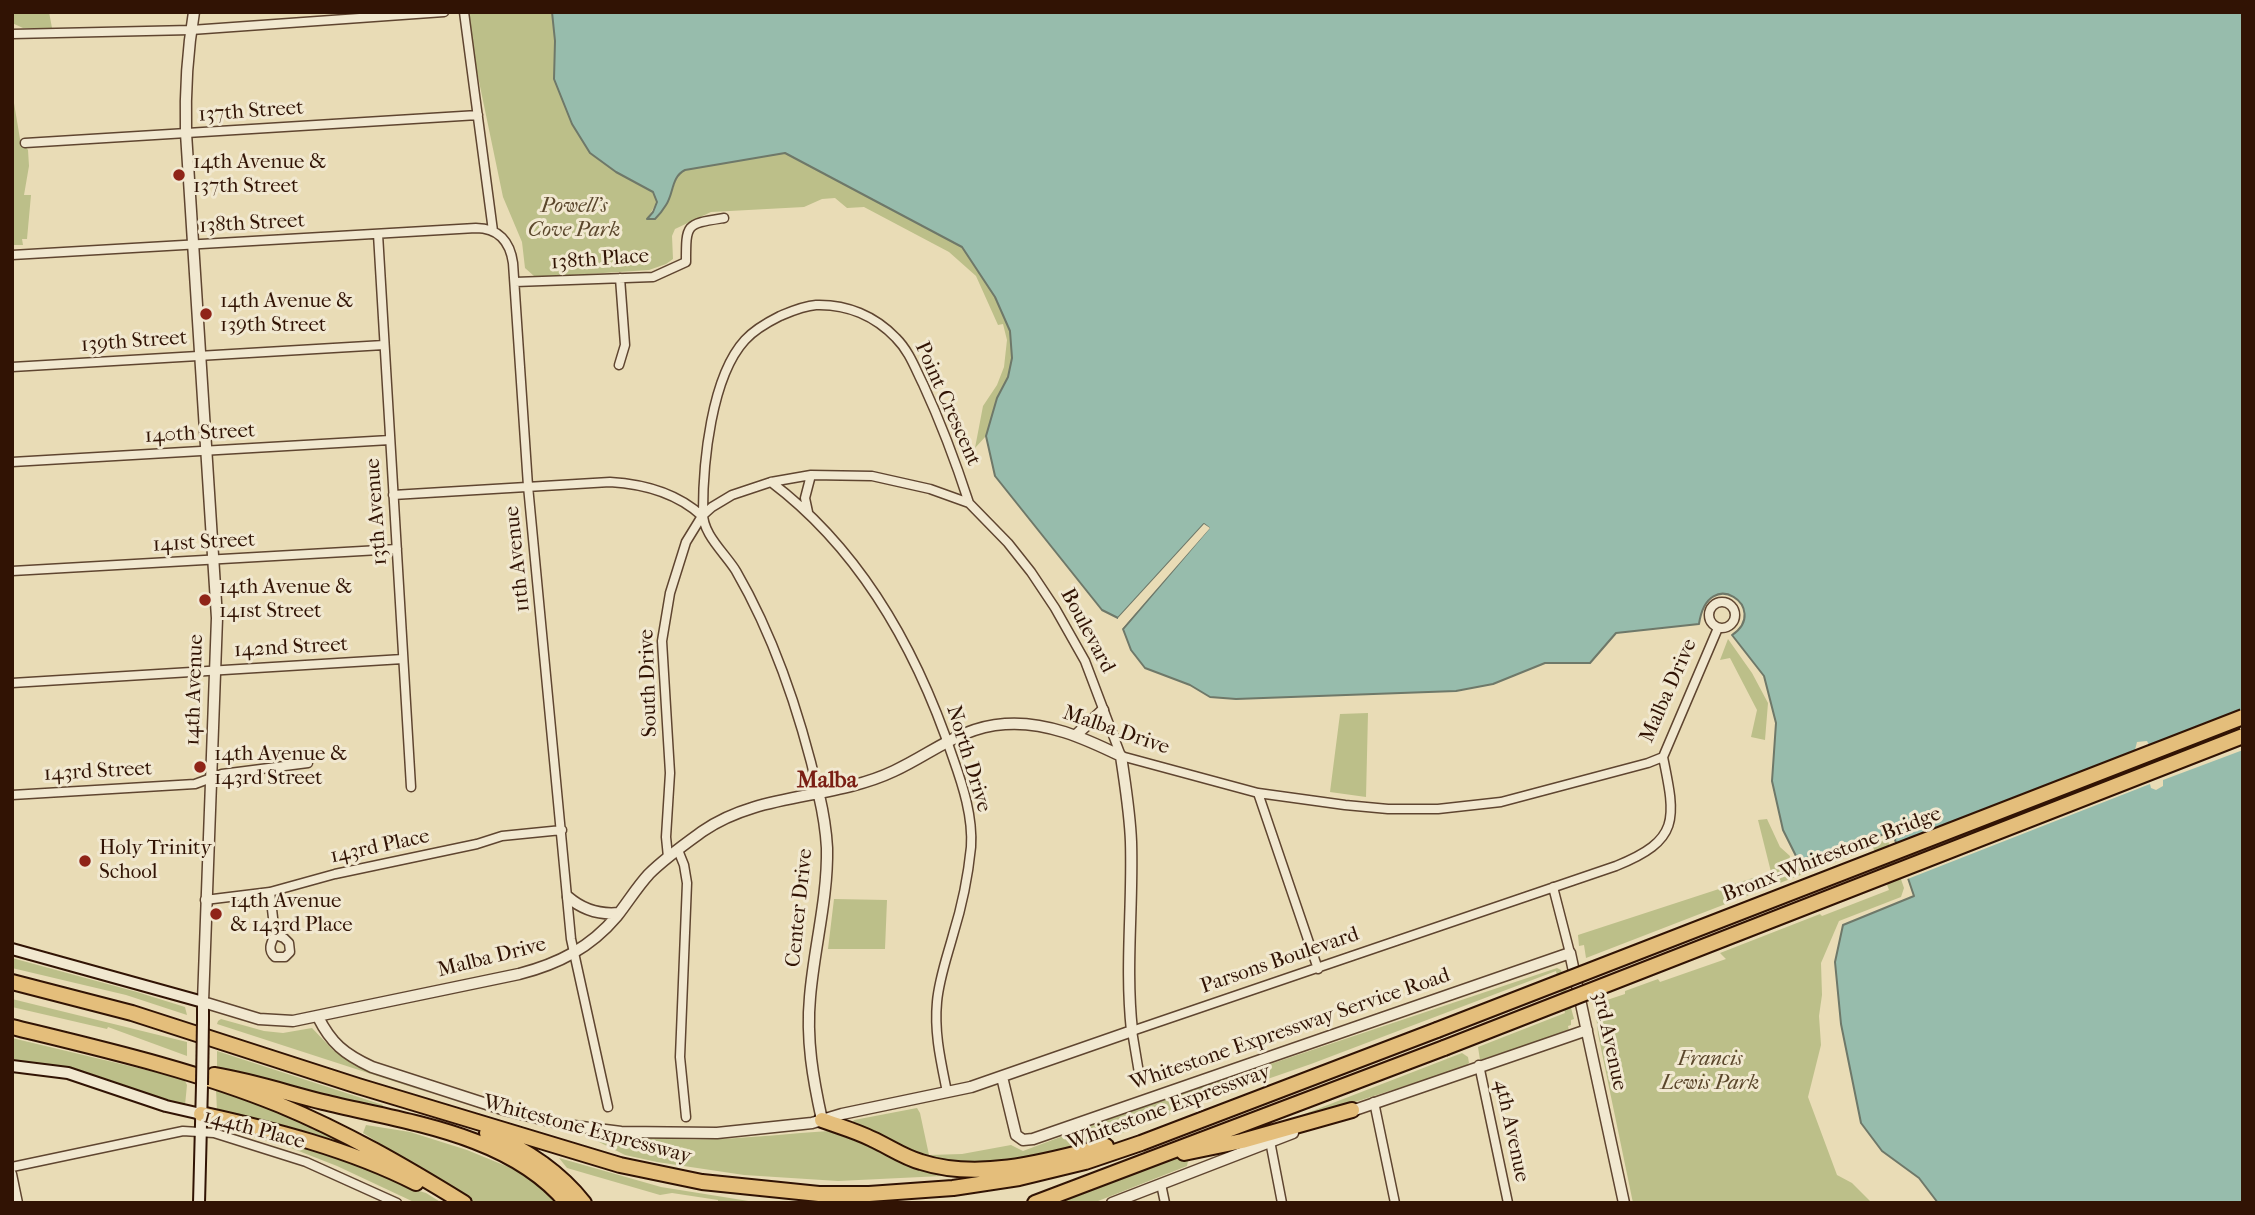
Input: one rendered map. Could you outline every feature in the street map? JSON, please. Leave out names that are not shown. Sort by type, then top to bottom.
[{"type":"highway","name":"Bronx-Whitestone Bridge","points":[[1437,1030],[2243,718]]},
{"type":"highway","name":"Bronx-Whitestone Bridge","points":[[1444,1048],[2243,736]]},
{"type":"highway","name":"Whitestone Expressway","points":[[12,982],[132,1013],[358,1086],[612,1163],[702,1182],[785,1192],[835,1194],[919,1192],[987,1183],[1085,1162],[1437,1030]]},
{"type":"highway","points":[[12,1027],[171,1069],[261,1098],[370,1146],[464,1203]]},
{"type":"highway","name":"Whitestone Expressway","points":[[1035,1203],[1444,1048]]},
{"type":"highway","points":[[171,1069],[232,1078],[460,1137],[522,1164],[547,1182],[567,1203]]},
{"type":"highway","points":[[358,1086],[483,1132],[526,1152],[557,1174],[584,1203]]},
{"type":"highway","points":[[1145,1161],[1242,1141],[1352,1110]]},
{"type":"highway","points":[[201,1114],[281,1134],[365,1160],[454,1203]]},
{"type":"highway","points":[[822,1120],[869,1137],[913,1159],[959,1169],[996,1168],[1049,1160],[1189,1125]]},
{"type":"highway","points":[[870,1203],[920,1197],[987,1183]]},
{"type":"main road","points":[[12,949],[203,1002]]},
{"type":"main road","name":"14th Avenue","points":[[199,1203],[203,1002]]},
{"type":"main road","points":[[12,1066],[68,1073],[166,1106],[201,1114]]},
{"type":"street","name":"14th Avenue","points":[[194,12],[185,87],[217,618],[203,1002]]},
{"type":"street","points":[[12,34],[191,30],[444,12]]},
{"type":"street","name":"11th Avenue","points":[[464,12],[493,230],[508,246],[513,263],[528,486],[571,939],[608,1107]]},
{"type":"street","name":"137th Street","points":[[26,143],[478,115]]},
{"type":"street","name":"138th Place","points":[[515,282],[653,277],[686,262],[686,235],[691,226],[724,218]]},
{"type":"street","name":"138th Street","points":[[12,255],[476,228],[493,230]]},
{"type":"street","name":"13th Avenue","points":[[377,234],[411,787]]},
{"type":"street","points":[[619,365],[625,345],[620,278]]},
{"type":"street","name":"Point Crescent","points":[[702,516],[707,440],[713,410],[731,361],[747,338],[764,325],[807,306],[824,305],[851,309],[865,315],[899,341],[910,357],[931,402],[969,503]]},
{"type":"street","name":"139th Street","points":[[12,368],[384,345]]},
{"type":"street","name":"140th Street","points":[[12,463],[390,440]]},
{"type":"street","points":[[808,512],[805,498],[811,475]]},
{"type":"street","name":"Boulevard","points":[[702,516],[732,495],[771,482],[811,475],[853,475],[901,481],[969,503],[1008,543],[1031,572],[1085,661],[1121,756],[1131,841],[1128,978],[1132,1031],[1140,1079]]},
{"type":"street","points":[[393,495],[598,482],[625,483],[667,494],[702,516]]},
{"type":"street","name":"North Drive","points":[[771,482],[808,512],[844,553],[878,600],[918,671],[947,741],[963,789],[971,843],[967,880],[943,967],[937,1002],[938,1045],[947,1092]]},
{"type":"street","name":"Center Drive","points":[[702,516],[710,535],[740,580],[776,652],[799,718],[819,795],[826,831],[827,865],[810,998],[809,1029],[811,1069],[822,1120]]},
{"type":"street","name":"South Drive","points":[[668,857],[666,836],[670,773],[663,626],[681,555],[702,516]]},
{"type":"street","name":"141st Street","points":[[12,571],[397,549]]},
{"type":"street","name":"Malba Drive","points":[[318,1017],[519,974],[574,954],[596,937],[619,913],[650,874],[704,831],[736,813],[819,795],[894,771],[972,730],[1005,724],[1040,727],[1076,735],[1121,756],[1258,793],[1388,809],[1464,807],[1514,799],[1648,763],[1663,758],[1718,628]]},
{"type":"street","name":"142nd Street","points":[[12,683],[403,659]]},
{"type":"street","points":[[1076,735],[1103,710]]},
{"type":"street","name":"Parsons Boulevard","points":[[822,1120],[1002,1077],[1643,855],[1662,839],[1671,812],[1663,758]]},
{"type":"street","name":"143rd Street","points":[[12,795],[195,784],[222,774],[308,763]]},
{"type":"street","points":[[1258,793],[1318,969]]},
{"type":"street","name":"143rd Place","points":[[205,900],[270,892],[335,874],[477,844],[502,836],[562,830]]},
{"type":"street","points":[[678,850],[687,883],[680,1057],[686,1117]]},
{"type":"street","name":"3rd Avenue","points":[[1553,887],[1570,953],[1624,1203]]},
{"type":"street","points":[[270,892],[275,935]]},
{"type":"street","points":[[568,897],[589,910],[619,913]]},
{"type":"street","name":"Whitestone Expressway Service Road","points":[[1002,1077],[1015,1132],[1021,1139],[1036,1138],[1570,953]]},
{"type":"street","points":[[203,1002],[266,1021],[286,1022],[318,1017],[334,1044],[365,1064],[505,1110],[566,1125],[621,1132],[700,1133],[758,1130],[822,1120]]},
{"type":"street","points":[[1112,1203],[1352,1110],[1587,1030]]},
{"type":"street","name":"4th Avenue","points":[[1479,1065],[1508,1203]]},
{"type":"street","points":[[1374,1102],[1395,1203]]},
{"type":"street","name":"144th Place","points":[[12,1167],[183,1131],[201,1130],[306,1162],[397,1203]]},
{"type":"street","points":[[1269,1142],[1282,1203]]},
{"type":"street","points":[[12,1174],[18,1203]]},
{"type":"street","points":[[1161,1184],[1165,1203]]},
{"type":"green space","points":[[12,12],[49,12],[52,28],[23,28],[12,23]]},
{"type":"green space","name":"Powell's Cove Park","points":[[469,12],[552,12],[555,41],[616,172],[653,192],[657,202],[647,219],[667,201],[677,177],[685,170],[785,153],[962,247],[995,297],[1010,331],[1012,358],[1008,377],[997,398],[986,436],[975,448],[983,406],[997,385],[1004,367],[1007,340],[1003,324],[998,325],[976,276],[949,252],[864,207],[847,208],[835,198],[822,199],[804,207],[711,212],[675,229],[672,236],[673,259],[666,264],[649,270],[534,276],[525,268],[522,242],[503,197],[476,67]]},
{"type":"green space","points":[[12,91],[20,139],[28,150],[29,166],[24,195],[31,195],[27,239],[22,239],[23,245],[12,245]]},
{"type":"green space","points":[[1728,639],[1752,673],[1768,703],[1765,740],[1751,737],[1757,710],[1730,658],[1720,660]]},
{"type":"green space","points":[[1368,713],[1366,797],[1330,792],[1340,714]]},
{"type":"green space","name":"Francis Lewis Park","points":[[1767,819],[1780,847],[1790,856],[1789,861],[1795,867],[1888,841],[1904,888],[1901,897],[1839,921],[1821,963],[1821,1045],[1808,1097],[1837,1175],[1852,1183],[1872,1203],[1633,1203],[1598,1034],[1595,1004],[1658,979],[1660,982],[1726,959],[1720,953],[1889,890],[1873,847],[1586,958],[1584,945],[1579,946],[1578,935],[1771,872],[1758,820]]},
{"type":"green space","points":[[834,899],[887,900],[885,949],[828,949]]},
{"type":"green space","points":[[12,958],[185,1007],[187,1015],[126,995],[12,968]]},
{"type":"green space","points":[[1557,968],[1561,970],[1574,1019],[1568,1026],[1569,1031],[1480,1060],[1478,1047],[1565,1013],[1556,971],[1311,1064],[1224,1094],[1191,1099],[1181,1110],[1099,1142],[1010,1160],[945,1163],[918,1155],[852,1123],[854,1120],[917,1108],[929,1155],[962,1154],[1011,1145],[1023,1151],[1130,1111]]},
{"type":"green space","points":[[12,999],[187,1042],[187,1056],[108,1027],[107,1029],[12,1007]]},
{"type":"green space","points":[[221,1019],[264,1031],[283,1033],[312,1028],[334,1051],[363,1069],[433,1094],[217,1024]]},
{"type":"green space","points":[[12,1038],[184,1079],[187,1085],[185,1105],[12,1059]]},
{"type":"green space","points":[[217,1051],[383,1105],[382,1109],[217,1067]]},
{"type":"green space","points":[[1462,1053],[1468,1057],[1469,1063],[1464,1067],[1299,1120],[1289,1120]]},
{"type":"green space","points":[[216,1089],[264,1104],[357,1144],[357,1151],[217,1111]]},
{"type":"green space","points":[[227,1125],[352,1161],[397,1177],[397,1182],[406,1183],[406,1187],[426,1193],[442,1203],[416,1203],[337,1166],[286,1146],[221,1128]]},
{"type":"green space","points":[[366,1125],[410,1132],[467,1150],[523,1173],[562,1203],[476,1203],[363,1133]]},
{"type":"green space","points":[[829,1131],[861,1139],[898,1161],[942,1176],[838,1181],[744,1175],[625,1155],[587,1136],[700,1139]]},
{"type":"green space","points":[[1189,1156],[1187,1166],[1093,1203],[1057,1203],[1174,1159]]},
{"type":"green space","points":[[559,1158],[661,1187],[761,1203],[718,1203],[718,1200],[672,1193],[660,1195],[567,1168]]},
{"type":"shaded area","points":[[552,12],[2243,12],[2243,1203],[1938,1203],[1919,1178],[1882,1151],[1861,1123],[1841,1024],[1835,962],[1843,925],[1914,896],[1892,831],[1845,849],[1798,860],[1783,830],[1772,781],[1776,723],[1764,676],[1732,635],[1742,625],[1745,614],[1734,597],[1724,594],[1713,596],[1705,606],[1699,624],[1616,633],[1590,663],[1545,663],[1493,684],[1456,691],[1236,699],[1210,697],[1190,685],[1145,668],[1131,650],[1123,629],[1209,528],[1204,524],[1118,618],[1102,610],[995,476],[986,436],[997,398],[1008,377],[1012,358],[1010,331],[995,297],[962,247],[785,153],[685,170],[677,177],[669,200],[661,212],[655,219],[647,219],[657,202],[653,192],[616,172],[590,153],[572,124],[554,79],[555,41]]},
{"type":"pier","points":[[1204,524],[1210,528],[1120,631],[1120,626],[1197,537],[1118,621],[1118,618]]},
{"type":"pier","points":[[2243,709],[2243,750],[2163,780],[2163,786],[2156,790],[2151,788],[2150,784],[1905,880],[1893,844],[2135,750],[2137,742],[2147,741],[2149,745]]},
{"type":"place","name":"14th Avenue & 137th Street","points":[[179,175]]},
{"type":"place","name":"14th Avenue & 139th Street","points":[[206,314]]},
{"type":"place","name":"14th Avenue & 141st Street","points":[[205,600]]},
{"type":"place","name":"14th Avenue & 143rd Street","points":[[200,767]]},
{"type":"place","name":"Holy Trinity School","points":[[85,861]]},
{"type":"place","name":"14th Avenue & 143rd Place","points":[[216,914]]},
{"type":"district","name":"Malba","points":[[827,781]]}]
